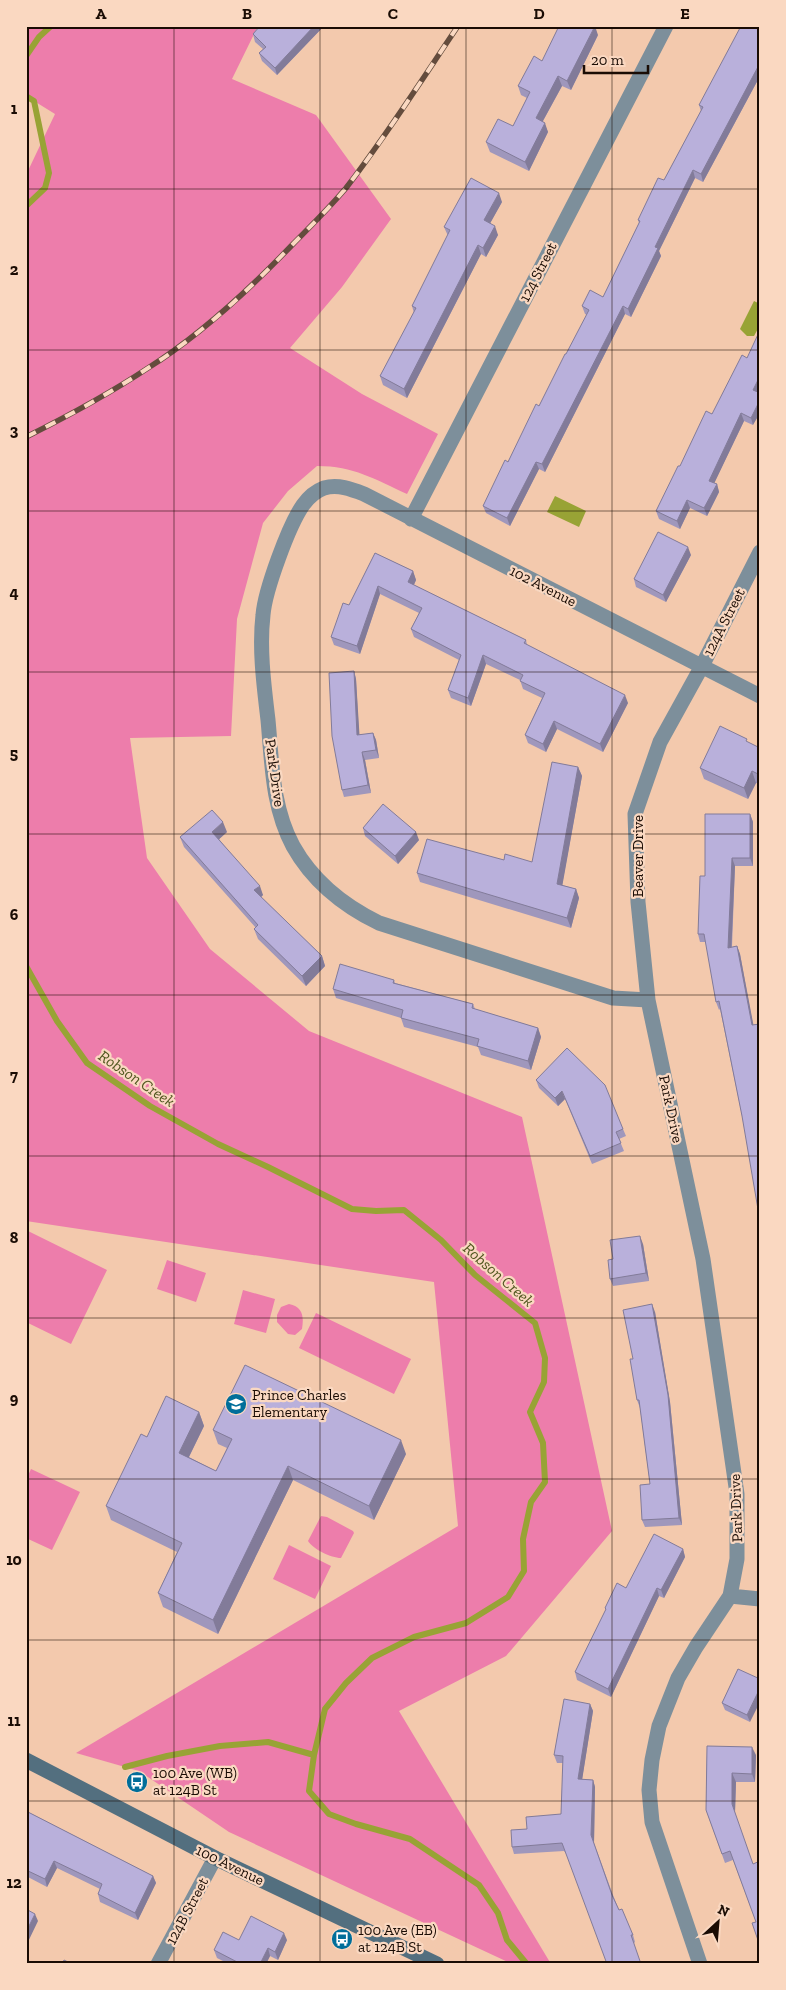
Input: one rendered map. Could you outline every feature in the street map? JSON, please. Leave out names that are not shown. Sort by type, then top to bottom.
[{"type":"street","name":"124 Street","points":[[411,519],[666,26]]},
{"type":"street","name":"102 Avenue","points":[[324,488],[343,487],[353,490],[760,696]]},
{"type":"street","name":"Park Drive","points":[[324,488],[317,491],[307,500],[299,513],[269,588],[263,613],[262,655],[275,792],[282,820],[293,846],[311,872],[332,894],[363,915],[379,923],[613,998],[648,1000],[703,1259],[732,1447],[737,1494],[737,1559],[730,1596],[678,1678],[659,1726],[652,1760],[649,1790],[652,1822],[700,1964]]},
{"type":"street","name":"124A Street","points":[[702,666],[760,552]]},
{"type":"street","name":"Beaver Drive","points":[[648,1000],[638,902],[635,814],[660,742],[702,666]]},
{"type":"street","points":[[730,1596],[760,1599]]},
{"type":"street","name":"100 Avenue","points":[[26,1760],[215,1858],[437,1964]]},
{"type":"street","name":"124B Street","points":[[158,1964],[215,1858]]},
{"type":"shaded area","points":[[26,26],[258,26],[232,79],[316,115],[391,219],[342,287],[290,348],[362,394],[438,434],[407,494],[353,471],[317,466],[288,491],[263,523],[237,619],[231,736],[130,738],[147,858],[210,949],[309,1031],[522,1117],[612,1531],[506,1656],[399,1711],[551,1964],[512,1964],[229,1832],[139,1771],[76,1753],[458,1526],[434,1282],[26,1221],[26,175],[55,114],[26,96]]},
{"type":"shaded area","points":[[754,301],[760,304],[760,325],[754,336],[747,336],[740,329]]},
{"type":"shaded area","points":[[555,496],[586,511],[579,527],[547,512]]},
{"type":"shaded area","points":[[26,1230],[107,1270],[71,1344],[26,1322]]},
{"type":"shaded area","points":[[167,1260],[206,1273],[196,1302],[157,1289]]},
{"type":"shaded area","points":[[243,1290],[275,1299],[266,1333],[234,1324]]},
{"type":"shaded area","points":[[289,1304],[297,1307],[302,1313],[302,1329],[295,1335],[288,1334],[277,1322],[277,1315],[281,1307]]},
{"type":"shaded area","points":[[316,1313],[411,1359],[394,1394],[299,1348]]},
{"type":"shaded area","points":[[31,1469],[80,1492],[52,1550],[26,1538],[26,1480]]},
{"type":"shaded area","points":[[321,1516],[327,1517],[354,1533],[341,1558],[323,1552],[308,1541]]},
{"type":"shaded area","points":[[289,1545],[331,1566],[315,1599],[273,1579]]},
{"type":"building","points":[[260,26],[314,26],[275,68],[259,53],[266,47],[253,34]]},
{"type":"building","points":[[559,26],[595,26],[567,81],[558,76],[536,118],[545,123],[525,162],[486,142],[498,119],[513,126],[530,92],[518,86],[534,56],[542,61]]},
{"type":"building","points":[[741,26],[760,26],[760,63],[701,174],[693,170],[655,247],[658,248],[628,309],[623,306],[542,464],[536,462],[507,518],[483,506],[505,460],[508,462],[536,404],[539,406],[589,310],[582,306],[590,290],[603,297],[640,221],[638,220],[658,178],[664,180],[703,107],[699,105]]},
{"type":"building","points":[[471,178],[499,193],[484,220],[495,226],[483,248],[478,245],[404,389],[380,376],[416,308],[412,306],[450,230],[444,227]]},
{"type":"building","points":[[760,330],[760,376],[753,390],[760,393],[760,400],[751,418],[741,413],[709,481],[717,484],[704,508],[687,500],[677,521],[656,511],[706,411],[712,414],[742,355],[747,358]]},
{"type":"building","points":[[658,532],[688,547],[663,595],[634,579]]},
{"type":"building","points":[[375,553],[413,571],[408,582],[526,640],[524,643],[625,695],[600,744],[554,721],[543,744],[525,735],[545,693],[520,681],[523,675],[483,655],[468,698],[448,690],[461,655],[411,629],[422,608],[378,586],[357,646],[331,637],[343,603],[349,605]]},
{"type":"building","points":[[354,671],[357,735],[373,733],[376,750],[362,752],[368,785],[342,790],[332,736],[329,673]]},
{"type":"building","points":[[720,726],[747,739],[746,741],[760,748],[760,775],[752,771],[744,788],[700,768]]},
{"type":"building","points":[[552,762],[578,767],[557,884],[576,889],[567,918],[417,873],[427,839],[504,860],[505,854],[532,862]]},
{"type":"building","points":[[383,804],[416,832],[395,856],[363,828]]},
{"type":"building","points":[[212,810],[223,822],[212,832],[260,886],[254,890],[322,956],[302,976],[254,929],[258,925],[180,837]]},
{"type":"building","points":[[705,814],[750,814],[750,858],[732,858],[728,948],[737,946],[752,1025],[760,1024],[760,1221],[742,1116],[719,1001],[716,1002],[704,934],[698,934],[700,876],[705,876]]},
{"type":"building","points":[[340,964],[394,980],[393,983],[473,1004],[472,1008],[538,1028],[528,1061],[477,1046],[479,1039],[401,1018],[403,1010],[333,989]]},
{"type":"building","points":[[567,1048],[605,1085],[623,1129],[616,1132],[621,1143],[590,1156],[562,1091],[555,1098],[536,1080]]},
{"type":"building","points":[[640,1236],[646,1273],[610,1279],[608,1260],[613,1259],[610,1240]]},
{"type":"building","points":[[652,1304],[668,1395],[679,1518],[642,1520],[640,1485],[650,1484],[639,1400],[637,1400],[630,1359],[633,1359],[623,1310]]},
{"type":"building","points":[[245,1365],[401,1440],[369,1506],[288,1466],[213,1620],[158,1593],[182,1543],[106,1506],[141,1434],[147,1437],[166,1396],[199,1412],[179,1453],[216,1471],[232,1439],[213,1430]]},
{"type":"building","points":[[654,1534],[683,1549],[661,1590],[657,1588],[608,1689],[575,1672],[617,1583],[626,1588]]},
{"type":"building","points":[[738,1669],[760,1679],[760,1688],[747,1715],[722,1703]]},
{"type":"building","points":[[564,1699],[590,1704],[578,1779],[593,1780],[591,1835],[612,1895],[619,1910],[622,1909],[633,1935],[631,1935],[641,1964],[607,1964],[562,1843],[512,1847],[511,1830],[527,1829],[526,1817],[561,1814],[563,1756],[554,1755]]},
{"type":"building","points":[[707,1746],[752,1747],[752,1774],[732,1773],[732,1804],[753,1864],[760,1861],[760,1946],[752,1923],[756,1922],[730,1851],[722,1854],[706,1810]]},
{"type":"building","points":[[26,1811],[153,1876],[135,1913],[98,1894],[102,1884],[54,1861],[45,1879],[26,1870]]},
{"type":"building","points":[[26,1909],[35,1914],[26,1932]]},
{"type":"building","points":[[251,1916],[284,1933],[275,1952],[268,1948],[260,1964],[241,1964],[214,1950],[223,1932],[239,1940]]},
{"type":"building","points":[[64,1960],[72,1964],[62,1964]]},
{"type":"waterway","name":"Robson Creek","points":[[26,56],[39,37],[51,26]]},
{"type":"waterway","name":"Robson Creek","points":[[26,96],[34,101],[49,173],[45,188],[26,206]]},
{"type":"waterway","name":"Robson Creek","points":[[26,966],[57,1021],[87,1063],[150,1106],[218,1144],[352,1209],[376,1211],[404,1210],[441,1240],[475,1275],[535,1323],[545,1358],[544,1382],[530,1412],[543,1443],[545,1482],[531,1502],[523,1539],[524,1571],[508,1597],[466,1623],[414,1637],[372,1658],[346,1683],[325,1709],[314,1755],[309,1791],[329,1814],[356,1824],[410,1839],[479,1885],[498,1913],[507,1940],[526,1963]]},
{"type":"waterway","points":[[125,1767],[167,1756],[220,1746],[268,1742],[314,1755]]},
{"type":"railway","points":[[26,437],[103,396],[168,355],[225,310],[260,277],[346,188],[458,26]]},
{"type":"place","name":"Prince Charles Elementary","points":[[236,1404]]},
{"type":"place","name":"100 Ave (WB) at 124B St","points":[[137,1782]]},
{"type":"place","name":"100 Ave (EB) at 124B St","points":[[342,1939]]}]
